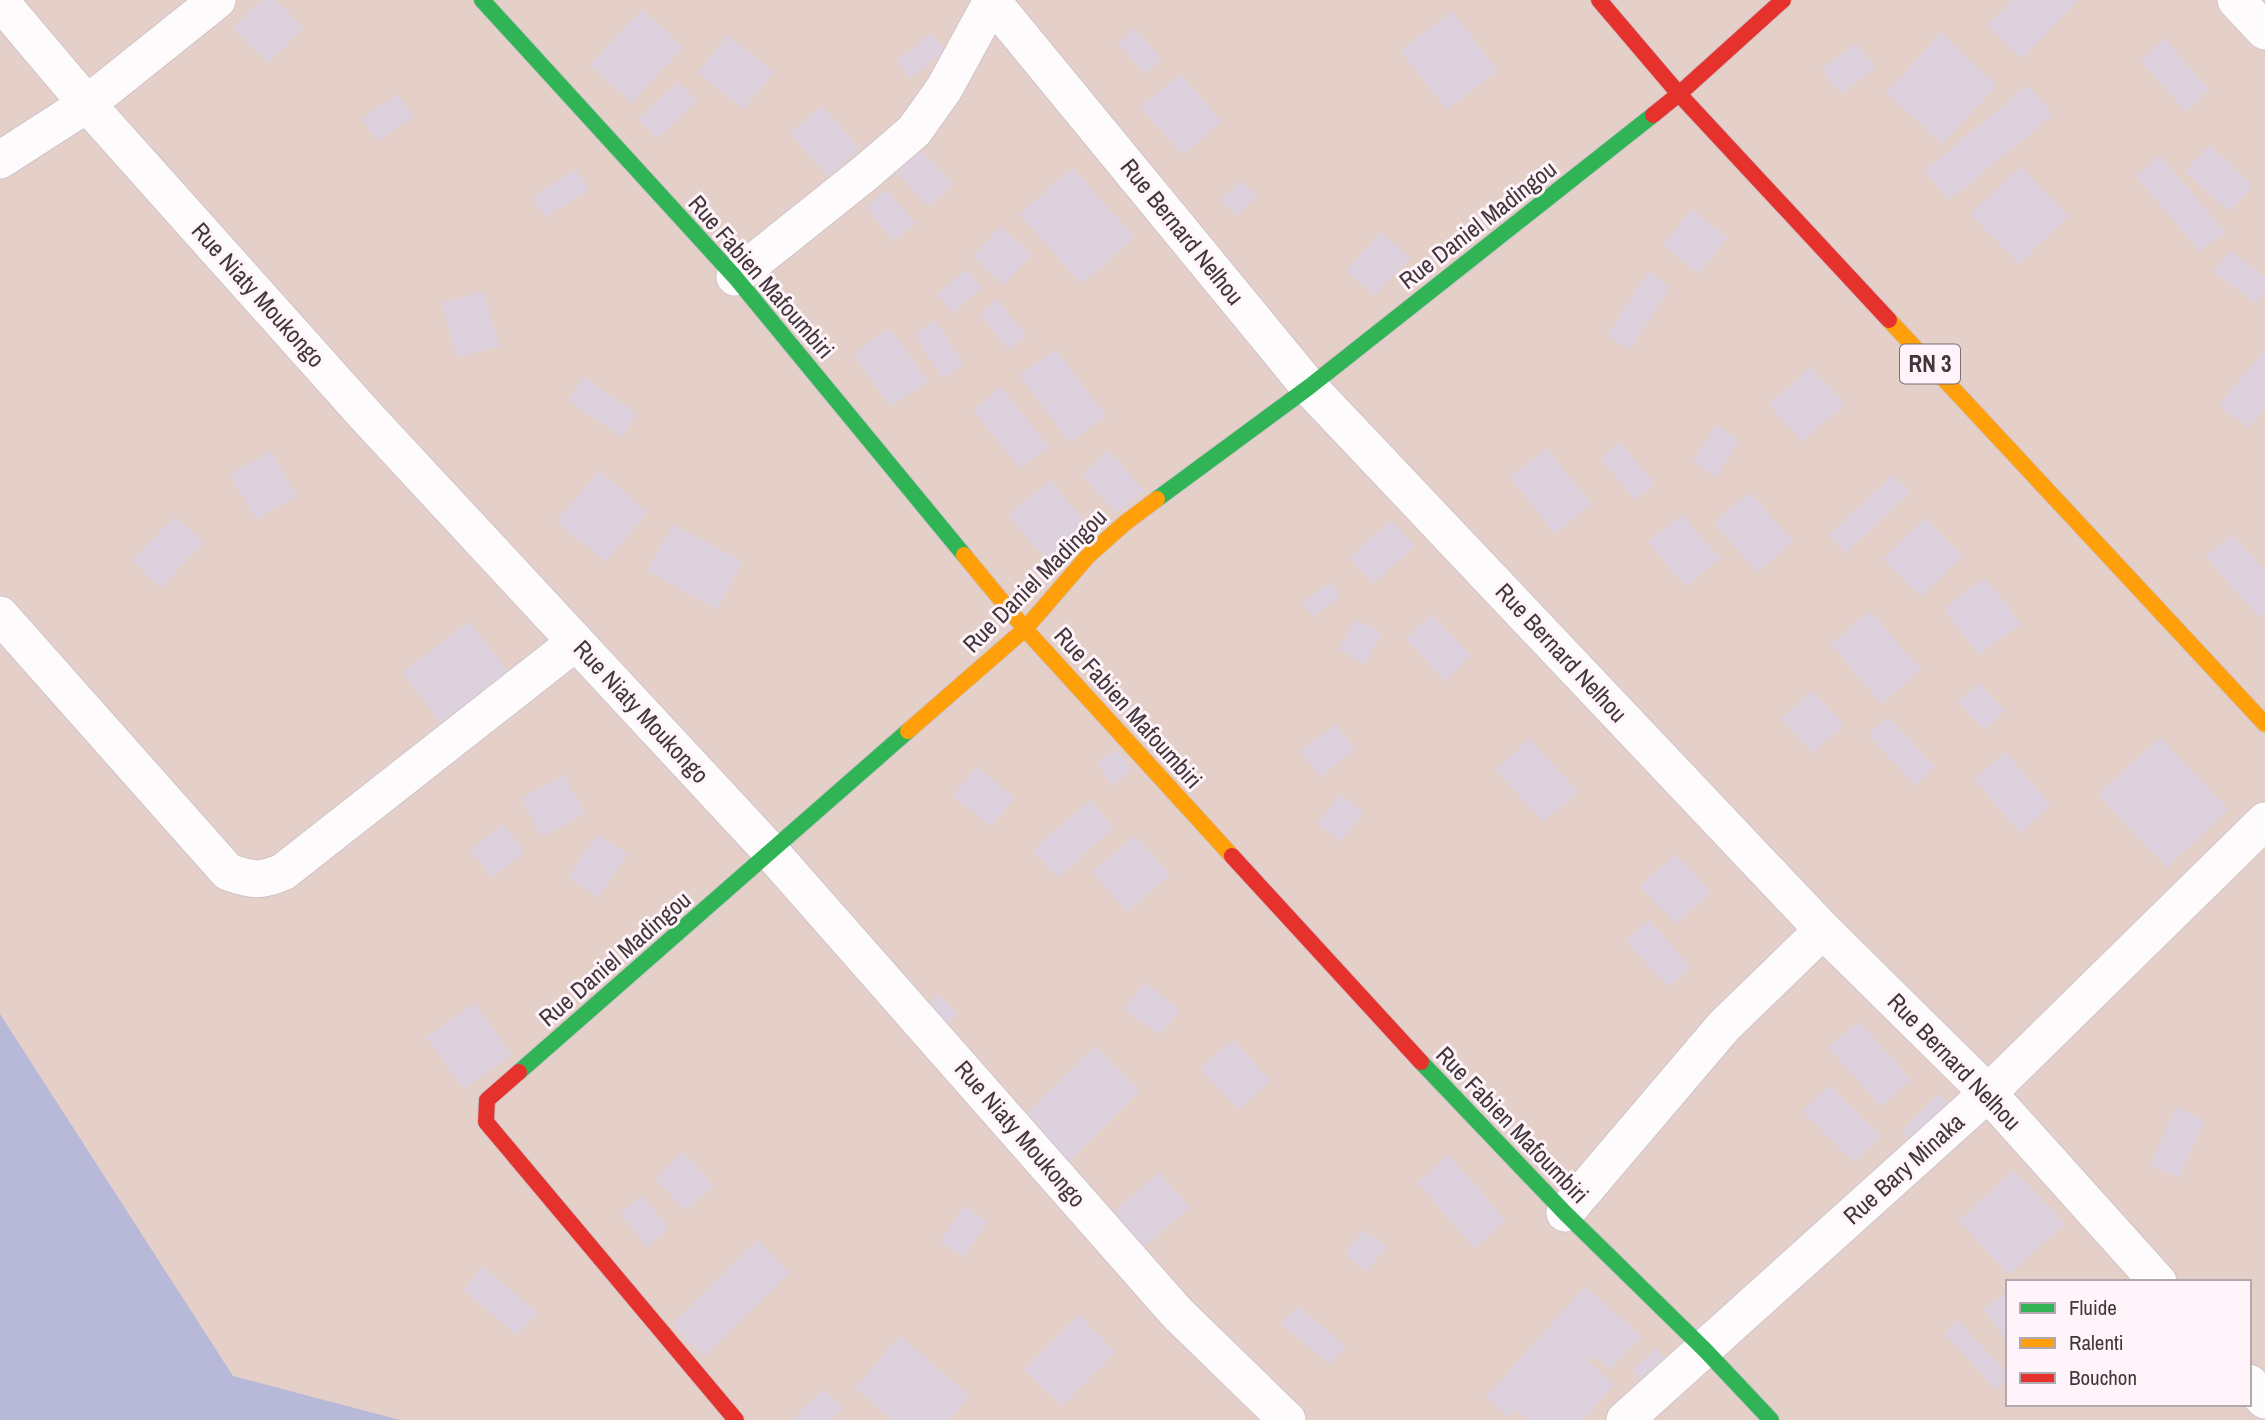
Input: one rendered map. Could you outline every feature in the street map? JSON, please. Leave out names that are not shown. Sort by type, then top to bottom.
[{"type":"main road","name":"Rue Fabien Mafoumbiri","points":[[482,0],[735,277],[1025,629],[1418,1059],[1565,1213],[1705,1350],[1771,1420]]},
{"type":"main road","name":"RN 3","points":[[1599,0],[1679,94],[2265,724]]},
{"type":"main road","name":"Rue Daniel Madingou","points":[[736,1420],[486,1122],[487,1101],[1025,629],[1088,556],[1125,523],[1309,387],[1679,94],[1783,0]]},
{"type":"street","points":[[0,160],[87,104],[217,0]]},
{"type":"street","points":[[735,277],[914,131],[944,89],[992,0]]},
{"type":"street","name":"Rue Bernard Nelhou","points":[[992,0],[1309,387],[1823,930],[1988,1093],[2156,1280]]},
{"type":"street","points":[[2236,0],[2265,31]]},
{"type":"street","name":"Rue Niaty Moukongo","points":[[0,1],[87,104],[366,416],[771,852],[1177,1313],[1287,1420]]},
{"type":"street","points":[[0,615],[228,872],[250,880],[266,879],[283,872],[576,642]]},
{"type":"street","name":"Rue Bary Minaka","points":[[1625,1420],[1988,1093],[2265,821]]},
{"type":"street","points":[[1565,1213],[1724,1026],[1823,930]]},
{"type":"street","points":[[2251,1385],[2265,1400]]},
{"type":"shaded area","points":[[0,0],[2265,0],[2265,1420],[0,1420]]},
{"type":"water","points":[[0,1014],[233,1376],[400,1420],[0,1420]]},
{"type":"building","points":[[262,0],[276,0],[304,28],[268,63],[233,28]]},
{"type":"building","points":[[2013,0],[2079,0],[2021,59],[1987,25]]},
{"type":"building","points":[[642,9],[683,47],[632,103],[590,65]]},
{"type":"building","points":[[1452,11],[1498,71],[1447,110],[1400,50]]},
{"type":"building","points":[[1134,28],[1162,59],[1145,74],[1118,44]]},
{"type":"building","points":[[931,33],[945,50],[910,79],[896,61]]},
{"type":"building","points":[[1941,33],[1997,85],[1943,144],[1886,93]]},
{"type":"building","points":[[728,35],[774,72],[743,109],[698,72]]},
{"type":"building","points":[[2165,39],[2209,90],[2185,111],[2140,60]]},
{"type":"building","points":[[1856,43],[1876,68],[1841,94],[1822,69]]},
{"type":"building","points":[[1180,74],[1222,121],[1183,155],[1140,107]]},
{"type":"building","points":[[678,82],[697,101],[657,139],[638,119]]},
{"type":"building","points":[[2028,85],[2053,115],[1949,200],[1924,171]]},
{"type":"building","points":[[398,94],[414,116],[377,141],[361,119]]},
{"type":"building","points":[[822,106],[860,149],[828,177],[790,133]]},
{"type":"building","points":[[2209,145],[2253,186],[2229,212],[2185,171]]},
{"type":"building","points":[[921,150],[953,184],[928,207],[896,172]]},
{"type":"building","points":[[2160,155],[2225,232],[2200,252],[2136,176]]},
{"type":"building","points":[[2021,166],[2069,216],[2019,264],[1970,214]]},
{"type":"building","points":[[1073,168],[1135,238],[1081,284],[1019,214]]},
{"type":"building","points":[[576,169],[589,190],[545,217],[532,197]]},
{"type":"building","points":[[1241,180],[1257,196],[1237,216],[1221,200]]},
{"type":"building","points":[[886,189],[916,223],[894,241],[865,207]]},
{"type":"building","points":[[1692,209],[1728,238],[1698,274],[1663,245]]},
{"type":"building","points":[[1001,226],[1032,255],[1003,285],[973,256]]},
{"type":"building","points":[[1381,232],[1410,258],[1375,296],[1346,271]]},
{"type":"building","points":[[2229,250],[2265,277],[2265,291],[2256,304],[2213,272]]},
{"type":"building","points":[[966,269],[982,288],[953,313],[937,294]]},
{"type":"building","points":[[1648,272],[1670,287],[1630,349],[1607,336]]},
{"type":"building","points":[[483,291],[500,346],[457,358],[441,303]]},
{"type":"building","points":[[997,299],[1026,336],[1008,350],[980,314]]},
{"type":"building","points":[[935,320],[964,365],[943,379],[914,334]]},
{"type":"building","points":[[890,328],[928,381],[890,407],[853,354]]},
{"type":"building","points":[[1056,349],[1106,416],[1070,443],[1019,375]]},
{"type":"building","points":[[2265,350],[2265,408],[2248,428],[2219,405]]},
{"type":"building","points":[[1810,367],[1845,404],[1802,442],[1769,405]]},
{"type":"building","points":[[584,377],[638,414],[621,437],[568,400]]},
{"type":"building","points":[[1001,387],[1049,447],[1020,469],[973,410]]},
{"type":"building","points":[[1716,425],[1739,440],[1716,477],[1692,462]]},
{"type":"building","points":[[1619,442],[1655,483],[1635,500],[1600,458]]},
{"type":"building","points":[[1547,448],[1592,504],[1555,534],[1510,477]]},
{"type":"building","points":[[1109,450],[1144,491],[1116,514],[1082,474]]},
{"type":"building","points":[[271,451],[297,496],[256,519],[230,474]]},
{"type":"building","points":[[599,471],[648,512],[606,562],[556,521]]},
{"type":"building","points":[[1893,475],[1910,492],[1846,553],[1829,535]]},
{"type":"building","points":[[1050,480],[1090,527],[1049,563],[1008,516]]},
{"type":"building","points":[[1750,492],[1793,541],[1757,573],[1714,523]]},
{"type":"building","points":[[1682,514],[1720,559],[1686,587],[1648,542]]},
{"type":"building","points":[[175,516],[203,542],[161,588],[132,561]]},
{"type":"building","points":[[1925,518],[1963,556],[1921,597],[1883,559]]},
{"type":"building","points":[[1391,520],[1415,545],[1374,584],[1349,558]]},
{"type":"building","points":[[673,524],[743,562],[717,609],[647,571]]},
{"type":"building","points":[[2233,535],[2265,571],[2265,613],[2260,618],[2206,557]]},
{"type":"building","points":[[1985,578],[2021,624],[1979,655],[1944,609]]},
{"type":"building","points":[[1330,582],[1341,596],[1313,617],[1302,603]]},
{"type":"building","points":[[1870,611],[1921,670],[1881,704],[1831,644]]},
{"type":"building","points":[[1432,615],[1471,656],[1445,681],[1406,638]]},
{"type":"building","points":[[1356,619],[1382,634],[1364,664],[1338,649]]},
{"type":"building","points":[[469,621],[508,671],[441,723],[402,673]]},
{"type":"building","points":[[1978,683],[2005,710],[1985,730],[1958,702]]},
{"type":"building","points":[[1812,691],[1844,725],[1813,753],[1781,719]]},
{"type":"building","points":[[1888,717],[1935,767],[1916,786],[1868,735]]},
{"type":"building","points":[[1335,724],[1355,749],[1321,777],[1300,752]]},
{"type":"building","points":[[2160,737],[2229,810],[2167,868],[2098,795]]},
{"type":"building","points":[[1530,739],[1578,792],[1543,822],[1495,769]]},
{"type":"building","points":[[1116,749],[1132,771],[1112,785],[1097,762]]},
{"type":"building","points":[[2005,752],[2051,805],[2020,833],[1974,779]]},
{"type":"building","points":[[977,766],[1015,798],[991,827],[953,795]]},
{"type":"building","points":[[564,775],[585,814],[542,837],[521,798]]},
{"type":"building","points":[[1341,794],[1364,813],[1340,842],[1317,823]]},
{"type":"building","points":[[1090,800],[1114,828],[1058,877],[1033,850]]},
{"type":"building","points":[[503,824],[525,852],[492,878],[470,850]]},
{"type":"building","points":[[597,834],[628,854],[598,898],[568,877]]},
{"type":"building","points":[[1135,835],[1170,875],[1127,912],[1092,872]]},
{"type":"building","points":[[1675,854],[1711,891],[1676,924],[1640,887]]},
{"type":"building","points":[[1649,920],[1691,967],[1668,987],[1626,941]]},
{"type":"building","points":[[1145,982],[1180,1010],[1159,1035],[1124,1008]]},
{"type":"building","points":[[938,994],[958,1014],[929,1043],[909,1023]]},
{"type":"building","points":[[475,1003],[512,1055],[464,1089],[426,1037]]},
{"type":"building","points":[[1859,1021],[1911,1080],[1881,1107],[1828,1047]]},
{"type":"building","points":[[1233,1040],[1271,1081],[1238,1110],[1200,1069]]},
{"type":"building","points":[[1095,1046],[1140,1091],[1070,1161],[1024,1116]]},
{"type":"building","points":[[1829,1085],[1881,1136],[1854,1163],[1802,1111]]},
{"type":"building","points":[[1939,1093],[1950,1104],[1911,1142],[1901,1131]]},
{"type":"building","points":[[2176,1107],[2205,1120],[2179,1178],[2150,1165]]},
{"type":"building","points":[[683,1152],[714,1186],[685,1211],[655,1178]]},
{"type":"building","points":[[1449,1155],[1506,1221],[1474,1248],[1417,1182]]},
{"type":"building","points":[[2014,1170],[2065,1224],[2009,1275],[1959,1221]]},
{"type":"building","points":[[1159,1172],[1190,1208],[1136,1254],[1106,1218]]},
{"type":"building","points":[[642,1195],[669,1229],[647,1247],[620,1213]]},
{"type":"building","points":[[964,1206],[988,1222],[964,1257],[940,1242]]},
{"type":"building","points":[[1363,1230],[1386,1246],[1367,1271],[1345,1255]]},
{"type":"building","points":[[758,1240],[790,1273],[704,1357],[672,1324]]},
{"type":"building","points":[[483,1266],[537,1312],[517,1335],[463,1290]]},
{"type":"building","points":[[1585,1286],[1641,1336],[1610,1370],[1594,1356],[1589,1362],[1615,1384],[1582,1420],[1528,1420],[1517,1410],[1509,1418],[1486,1397]]},
{"type":"building","points":[[2006,1292],[2006,1341],[1983,1309]]},
{"type":"building","points":[[1297,1306],[1346,1346],[1330,1365],[1281,1324]]},
{"type":"building","points":[[1078,1315],[1116,1352],[1062,1406],[1024,1369]]},
{"type":"building","points":[[1958,1321],[2006,1372],[2006,1380],[1996,1389],[1944,1334]]},
{"type":"building","points":[[900,1336],[970,1396],[949,1420],[893,1420],[855,1388]]},
{"type":"building","points":[[1656,1348],[1672,1365],[1648,1386],[1632,1370]]},
{"type":"building","points":[[825,1389],[843,1409],[831,1420],[791,1420]]},
{"type":"traffic: fast","points":[[482,0],[735,277],[964,555]]},
{"type":"traffic: fast","points":[[1157,499],[1309,387],[1653,115]]},
{"type":"traffic: fast","points":[[519,1072],[908,731]]},
{"type":"traffic: fast","points":[[1421,1062],[1565,1213],[1705,1350],[1771,1420]]},
{"type":"traffic: slow","points":[[1889,320],[2265,724]]},
{"type":"traffic: slow","points":[[908,731],[1025,629],[1088,556],[1157,499]]},
{"type":"traffic: slow","points":[[964,555],[1025,629],[1232,856]]},
{"type":"traffic: jam","points":[[1599,0],[1679,94],[1889,320]]},
{"type":"traffic: jam","points":[[1653,115],[1783,0]]},
{"type":"traffic: jam","points":[[1232,856],[1421,1062]]},
{"type":"traffic: jam","points":[[519,1072],[487,1100],[486,1122],[736,1420]]}]
